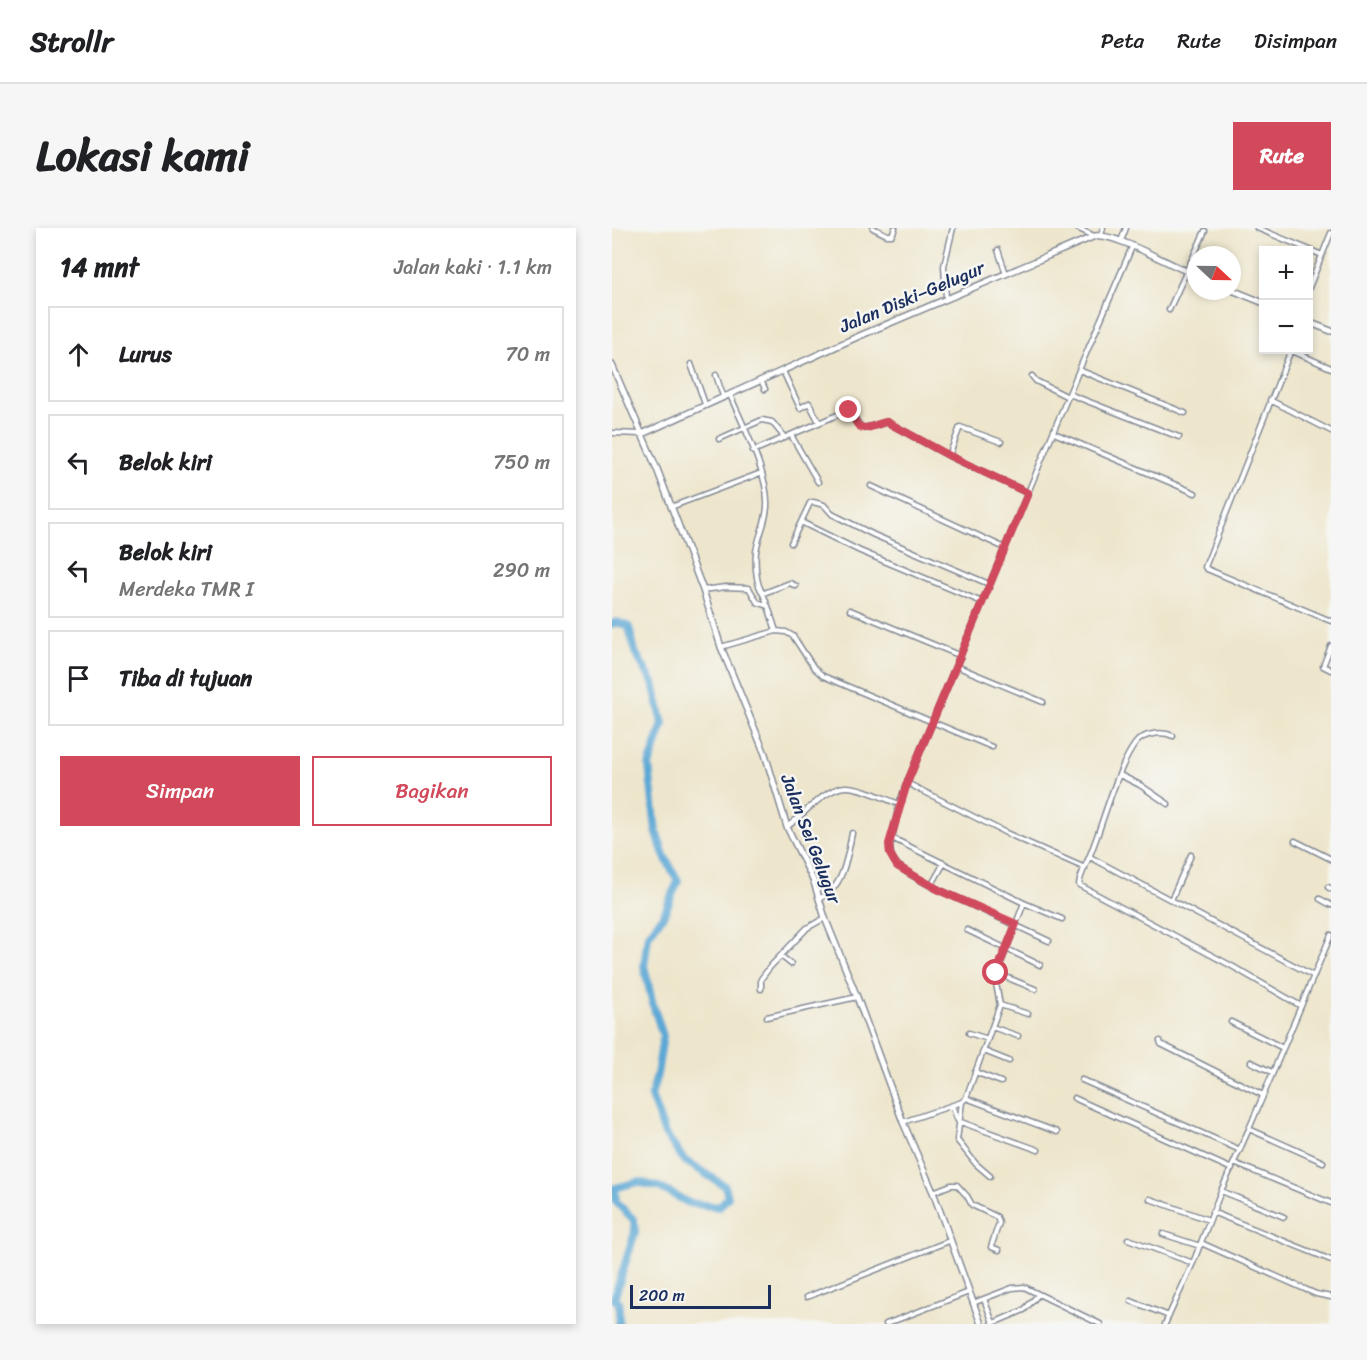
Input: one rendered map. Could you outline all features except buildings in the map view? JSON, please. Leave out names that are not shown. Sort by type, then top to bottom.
[{"type":"main road","name":"Jalan Diski–Gelugur","points":[[642,434],[729,393],[946,298],[1098,235]]},
{"type":"main road","points":[[1098,235],[1120,242],[1186,271]]},
{"type":"main road","points":[[1241,294],[1259,301]]},
{"type":"main road","points":[[1313,324],[1331,331]]},
{"type":"main road","name":"Jalan Sei Gelugur","points":[[612,365],[642,434],[703,590],[721,647],[765,754],[787,827],[807,865],[820,898],[825,918],[903,1122],[933,1192],[981,1324]]},
{"type":"street","points":[[873,228],[892,235],[895,228]]},
{"type":"street","points":[[946,298],[944,266],[953,228]]},
{"type":"street","points":[[1077,228],[1098,235],[1103,228]]},
{"type":"street","points":[[1120,242],[1126,228]]},
{"type":"street","points":[[1257,228],[1322,255]]},
{"type":"street","points":[[1169,310],[1205,231]]},
{"type":"street","points":[[1313,278],[1331,233]]},
{"type":"street","points":[[1049,941],[931,886],[894,862],[890,849],[899,804],[907,783],[1132,247]]},
{"type":"street","points":[[998,250],[1006,274]]},
{"type":"street","points":[[1289,354],[1205,567],[1331,621]]},
{"type":"street","points":[[1300,354],[1331,368]]},
{"type":"street","points":[[691,364],[705,404]]},
{"type":"street","points":[[782,370],[800,408],[809,403],[819,422]]},
{"type":"street","points":[[1079,370],[1185,413]]},
{"type":"street","points":[[716,375],[723,396]]},
{"type":"street","points":[[1032,376],[1036,381],[1069,396],[1179,437]]},
{"type":"street","points":[[761,379],[765,389]]},
{"type":"street","points":[[729,393],[766,486],[767,509],[756,552],[760,586],[776,631]]},
{"type":"street","points":[[1270,400],[1331,430]]},
{"type":"street","points":[[753,451],[849,410],[861,427],[887,422],[950,456],[1028,493]]},
{"type":"street","points":[[719,439],[757,421],[769,421],[776,426],[784,438]]},
{"type":"street","points":[[950,456],[960,427],[1001,442]]},
{"type":"street","points":[[612,433],[642,434]]},
{"type":"street","points":[[1054,433],[1195,493]]},
{"type":"street","points":[[791,435],[818,482]]},
{"type":"street","points":[[671,507],[761,473]]},
{"type":"street","points":[[871,486],[1005,548]]},
{"type":"street","points":[[790,543],[810,503],[817,503],[824,505],[832,514],[866,532],[989,584]]},
{"type":"street","points":[[801,522],[860,551],[982,602]]},
{"type":"street","points":[[764,593],[790,583],[796,586]]},
{"type":"street","points":[[703,590],[726,587],[749,588],[757,602],[767,605]]},
{"type":"street","points":[[850,610],[961,656]]},
{"type":"street","points":[[721,647],[776,631],[786,632],[793,636],[814,668],[823,676],[992,747]]},
{"type":"street","points":[[1331,646],[1323,666],[1331,670]]},
{"type":"street","points":[[956,666],[1043,702]]},
{"type":"street","points":[[1173,736],[1165,733],[1155,734],[1137,742],[1120,775],[1079,883],[1080,887],[1230,965],[1301,1006]]},
{"type":"street","points":[[1120,775],[1168,804]]},
{"type":"street","points":[[907,783],[1006,833],[1085,868]]},
{"type":"street","points":[[787,827],[831,792],[843,786],[852,787],[899,804]]},
{"type":"street","points":[[820,898],[828,896],[834,889],[845,864],[852,832]]},
{"type":"street","points":[[892,838],[1024,903],[1062,919]]},
{"type":"street","points":[[1295,841],[1331,860]]},
{"type":"street","points":[[1171,900],[1191,855]]},
{"type":"street","points":[[1090,857],[1314,976]]},
{"type":"street","points":[[931,886],[944,863]]},
{"type":"street","points":[[1320,899],[1331,904]]},
{"type":"street","points":[[903,1122],[952,1106],[966,1098],[1000,1005],[994,980],[996,973],[1024,903]]},
{"type":"street","points":[[761,989],[761,979],[770,967],[807,928],[825,918]]},
{"type":"street","points":[[967,930],[1041,964]]},
{"type":"street","points":[[1166,1324],[1331,935]]},
{"type":"street","points":[[781,956],[791,964]]},
{"type":"street","points":[[996,973],[1035,989]]},
{"type":"street","points":[[767,1017],[857,997]]},
{"type":"street","points":[[1000,1005],[1028,1014]]},
{"type":"street","points":[[1231,1022],[1283,1048]]},
{"type":"street","points":[[992,1027],[1018,1036]]},
{"type":"street","points":[[969,1032],[988,1039]]},
{"type":"street","points":[[1160,1041],[1161,1044],[1263,1095]]},
{"type":"street","points":[[984,1052],[1009,1061]]},
{"type":"street","points":[[1251,1062],[1272,1072]]},
{"type":"street","points":[[975,1072],[1001,1082]]},
{"type":"street","points":[[1082,1080],[1240,1150]]},
{"type":"street","points":[[966,1098],[1057,1132]]},
{"type":"street","points":[[1074,1098],[1232,1169]]},
{"type":"street","points":[[958,1121],[962,1102]]},
{"type":"street","points":[[952,1106],[960,1129],[957,1138],[960,1145],[990,1176]]},
{"type":"street","points":[[958,1121],[1038,1150]]},
{"type":"street","points":[[1250,1129],[1323,1162]]},
{"type":"street","points":[[1234,1163],[1331,1203]]},
{"type":"street","points":[[933,1192],[957,1185],[972,1205],[997,1217],[999,1223],[991,1247],[999,1251]]},
{"type":"street","points":[[1221,1191],[1284,1217]]},
{"type":"street","points":[[1150,1199],[1209,1220]]},
{"type":"street","points":[[1212,1212],[1331,1260]]},
{"type":"street","points":[[1163,1234],[1200,1245],[1316,1294],[1331,1297]]},
{"type":"street","points":[[1128,1239],[1193,1263]]},
{"type":"street","points":[[807,1297],[949,1241]]},
{"type":"street","points":[[973,1304],[1017,1287],[1030,1289],[1100,1324]]},
{"type":"street","points":[[886,1324],[969,1292]]},
{"type":"street","points":[[984,1299],[992,1324],[1024,1310],[1038,1295]]},
{"type":"street","points":[[1131,1301],[1169,1316]]},
{"type":"waterway","points":[[612,624],[617,622],[629,627],[635,652],[653,683],[663,724],[649,766],[656,831],[664,855],[678,881],[664,914],[648,936],[644,966],[663,1036],[651,1096],[665,1134],[684,1160],[725,1186],[728,1197],[719,1207],[689,1203],[659,1187],[638,1182],[615,1188],[616,1202],[634,1220],[635,1232],[614,1299],[619,1302],[619,1324]]},
{"type":"route","points":[[849,410],[861,427],[887,422],[950,456],[1028,493],[907,783],[889,844],[890,854],[897,866],[941,891],[1016,924],[996,973]]}]
